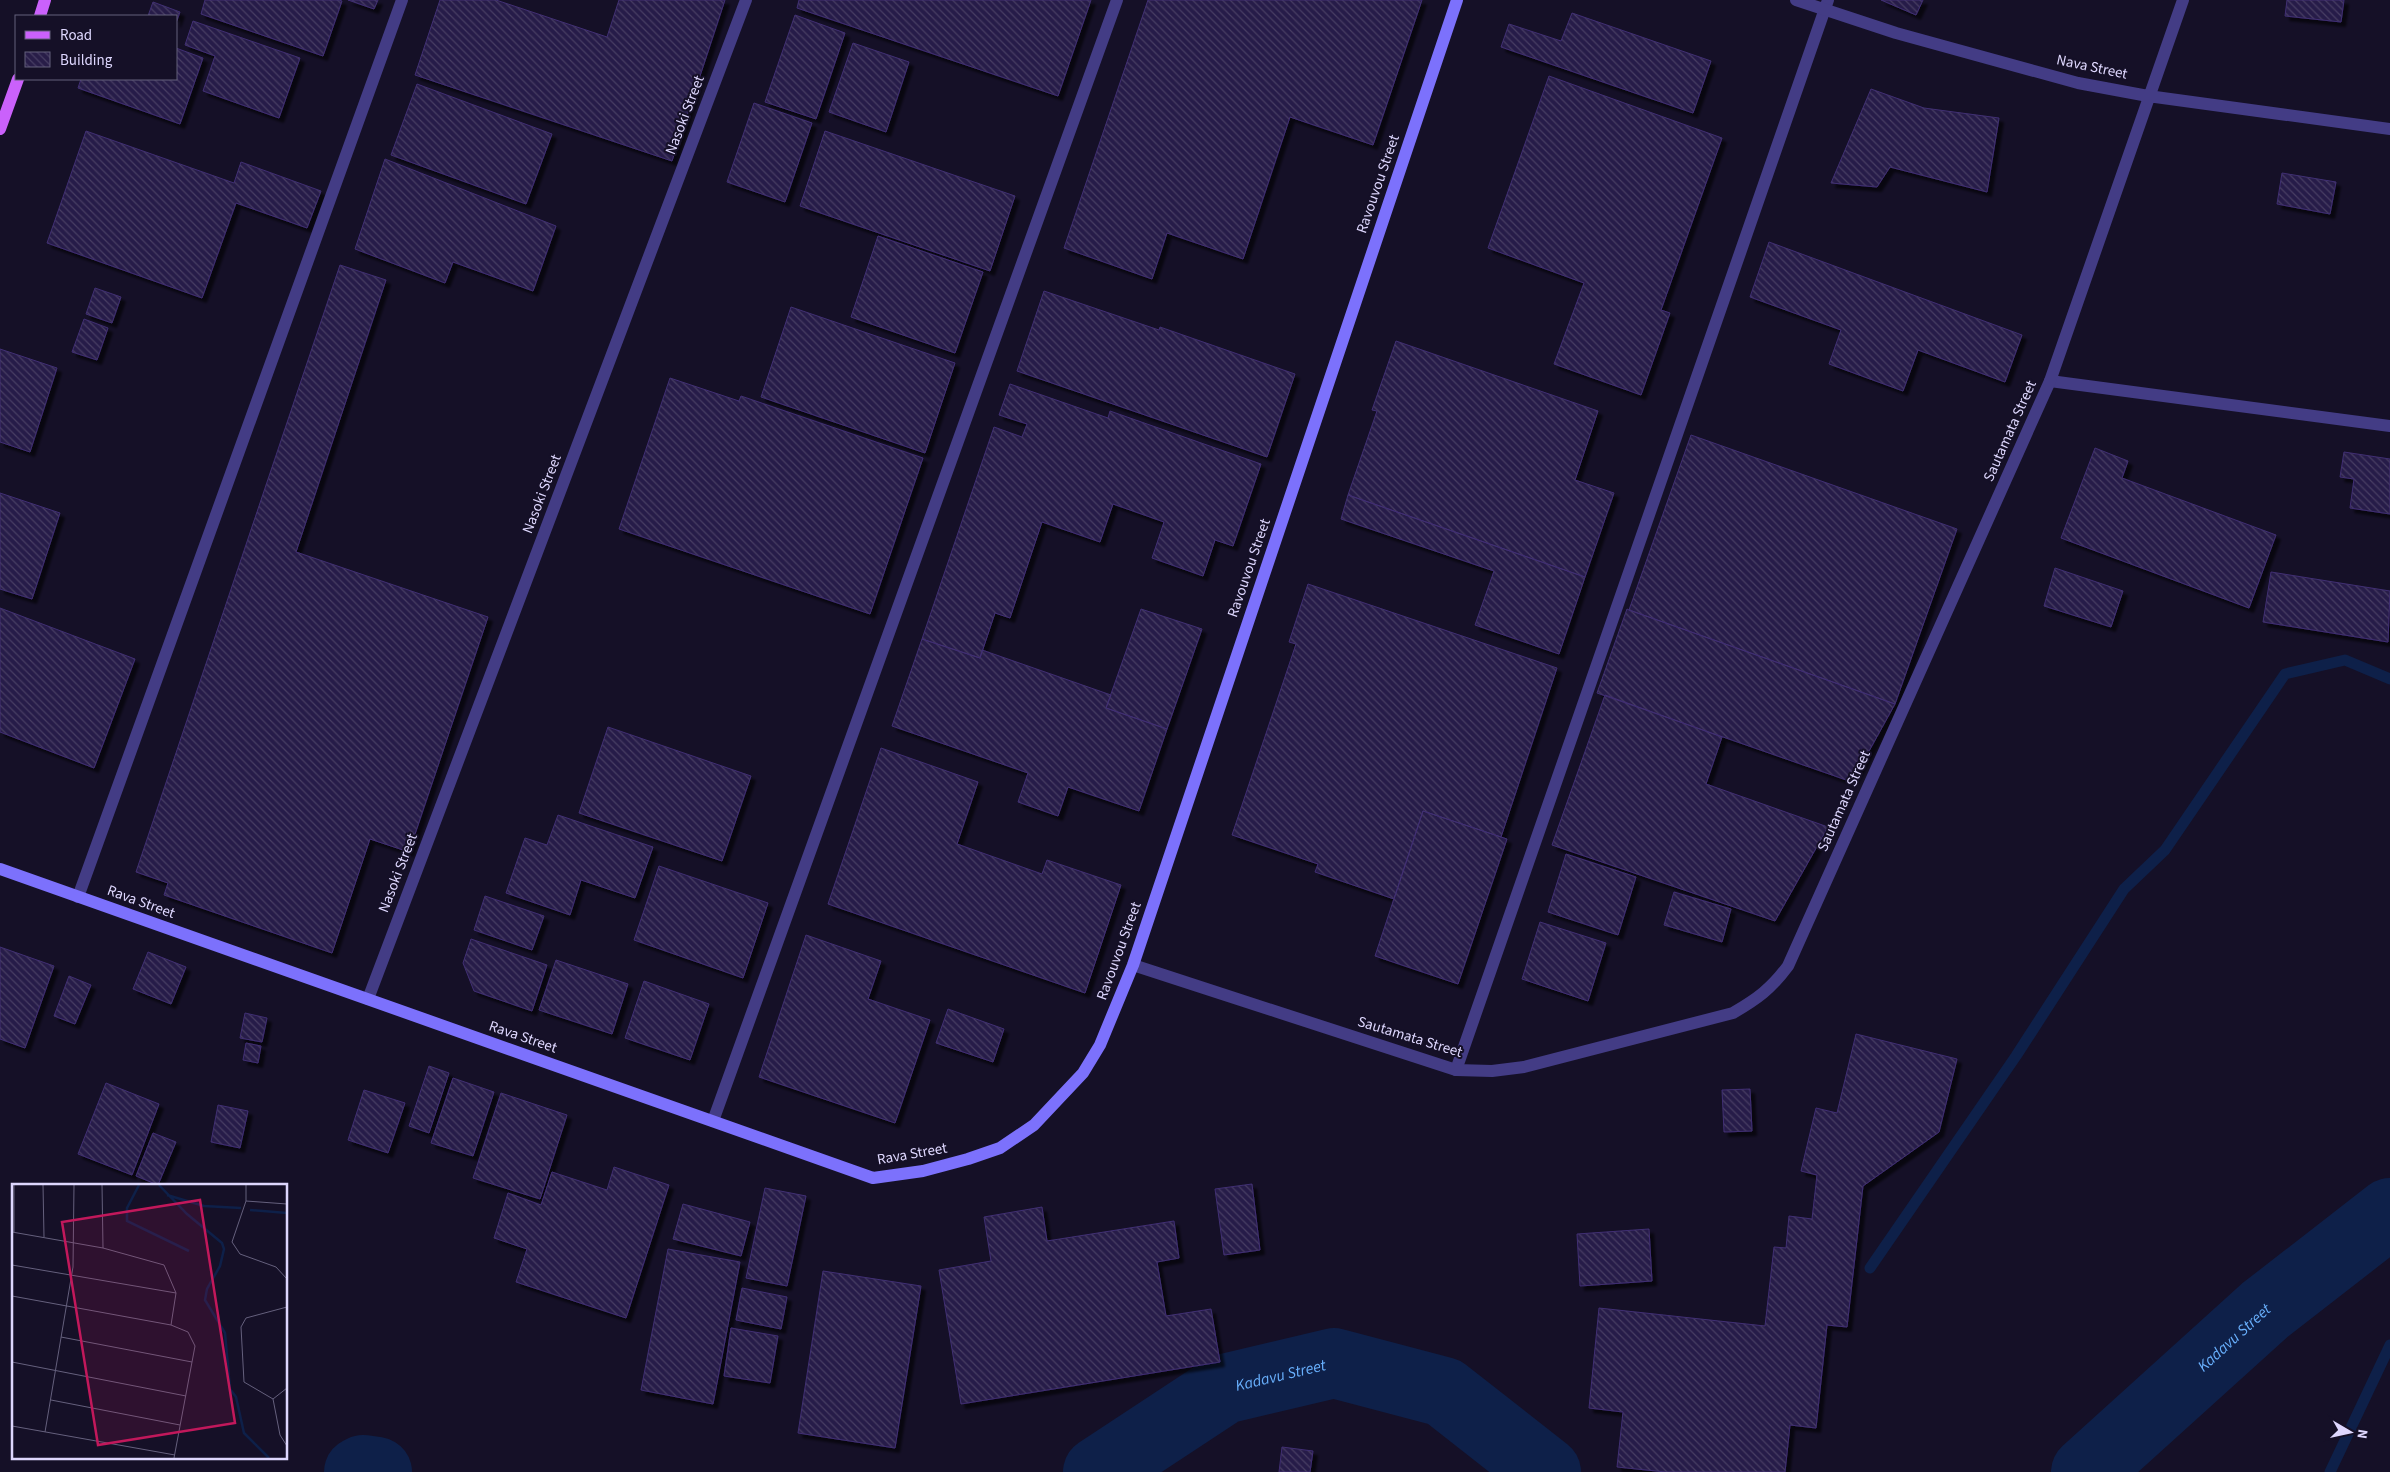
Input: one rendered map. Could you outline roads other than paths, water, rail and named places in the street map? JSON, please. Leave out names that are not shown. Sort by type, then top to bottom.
[{"type":"main road","points":[[40,15],[45,0]]},
{"type":"main road","name":"Ravouvou Street","points":[[1034,1125],[1083,1073],[1100,1045],[1133,965],[1457,0]]},
{"type":"main road","points":[[0,129],[18,80]]},
{"type":"main road","name":"Rava Street","points":[[0,869],[873,1178],[923,1172],[968,1159],[1000,1148],[1034,1125]]},
{"type":"street","points":[[78,897],[402,0]]},
{"type":"street","name":"Nasoki Street","points":[[368,999],[746,0]]},
{"type":"street","points":[[713,1121],[1117,0]]},
{"type":"street","name":"Nava Street","points":[[1796,0],[1826,5],[1896,33],[2078,83],[2148,96],[2390,129]]},
{"type":"street","name":"Sautamata Street","points":[[1133,965],[1456,1070],[1492,1071],[1524,1067],[1733,1013],[1755,1001],[1772,987],[1788,966],[2050,381],[2183,0]]},
{"type":"street","points":[[1456,1070],[1826,5]]},
{"type":"street","points":[[2050,381],[2390,426]]},
{"type":"waterway","points":[[1870,1268],[2016,1056],[2124,889],[2165,850],[2285,674],[2345,660],[2390,679]]},
{"type":"waterway","name":"Kadavu Street","points":[[2086,1472],[2265,1310],[2390,1213]]},
{"type":"waterway","points":[[2330,1472],[2390,1345]]},
{"type":"waterway","name":"Kadavu Street","points":[[1098,1472],[1224,1389],[1334,1363],[1444,1392],[1546,1472]]},
{"type":"waterway","name":"Kadavu Street","points":[[359,1472],[363,1470],[377,1472]]}]
